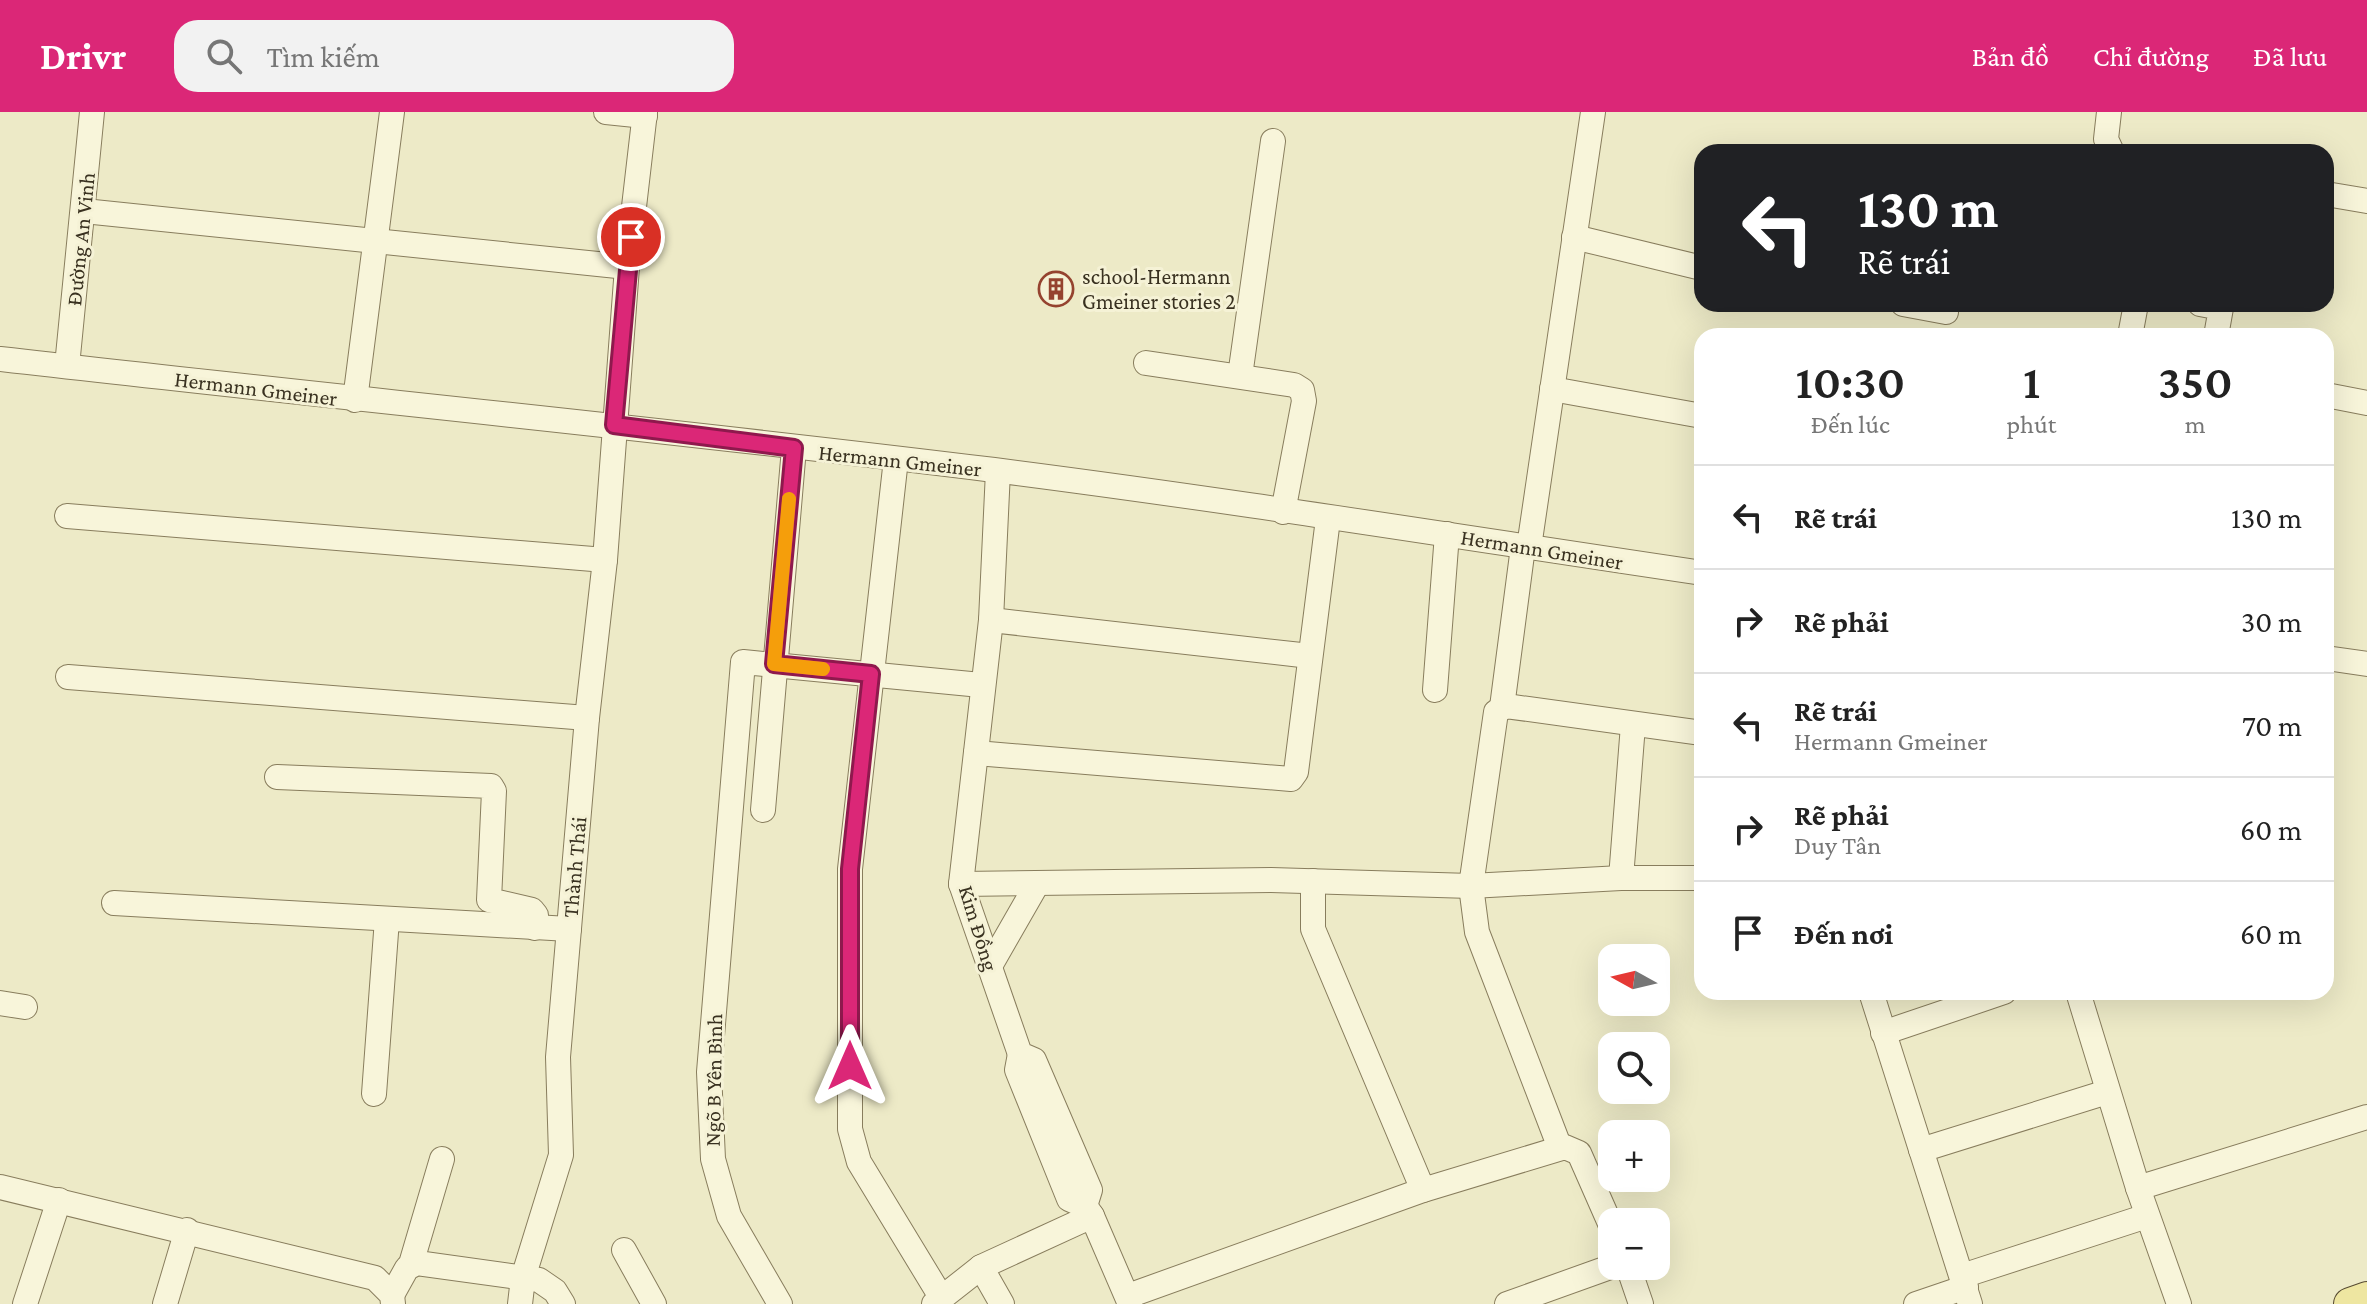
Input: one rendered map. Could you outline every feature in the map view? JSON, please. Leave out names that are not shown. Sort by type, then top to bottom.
[{"type":"main road","points":[[2350,1304],[2367,1298]]},
{"type":"street","name":"Đường An Vinh","points":[[67,366],[92,112]]},
{"type":"street","points":[[355,400],[392,112]]},
{"type":"street","points":[[606,112],[645,114]]},
{"type":"street","points":[[1560,1148],[1477,932],[1471,886],[1494,719],[1502,707],[1593,112]]},
{"type":"street","points":[[2108,144],[2106,139],[2109,112]]},
{"type":"street","name":"Thành Thái","points":[[520,1304],[523,1278],[561,1155],[558,1057],[587,718],[605,560],[627,267],[645,114]]},
{"type":"street","points":[[1240,376],[1273,141]]},
{"type":"street","points":[[2334,195],[2367,201]]},
{"type":"street","points":[[84,211],[627,267]]},
{"type":"street","points":[[1574,237],[1694,266]]},
{"type":"street","name":"Hermann Gmeiner","points":[[0,359],[355,400],[614,425],[998,471],[1694,572]]},
{"type":"street","points":[[1146,363],[1294,385],[1303,395],[1283,512]]},
{"type":"street","points":[[1552,389],[1694,415]]},
{"type":"street","points":[[2334,397],[2367,403]]},
{"type":"street","points":[[763,810],[794,448]]},
{"type":"street","points":[[896,459],[850,869],[850,1129],[859,1162],[938,1301],[981,1267],[1089,1211],[1129,1300],[1423,1190],[1560,1148],[1572,1147],[1579,1153],[1603,1208]]},
{"type":"street","name":"Kim Đồng","points":[[998,471],[991,620],[981,685],[961,884],[1020,1054],[1017,1070],[1059,1144],[1069,1199],[1089,1211]]},
{"type":"street","points":[[67,516],[605,560]]},
{"type":"street","points":[[976,753],[1291,779],[1296,772],[1328,519]]},
{"type":"street","points":[[1435,690],[1447,534]]},
{"type":"street","points":[[991,620],[1310,656]]},
{"type":"street","points":[[2334,659],[2367,664]]},
{"type":"street","name":"Ngõ B Yên Bình","points":[[774,664],[743,662],[709,1072],[713,1159],[729,1216],[780,1304]]},
{"type":"street","points":[[774,664],[981,685]]},
{"type":"street","points":[[68,677],[587,718]]},
{"type":"street","points":[[1502,707],[1694,732]]},
{"type":"street","points":[[1621,878],[1633,725]]},
{"type":"street","points":[[277,777],[491,786],[494,791],[489,900],[532,910],[535,928]]},
{"type":"street","points":[[961,884],[1313,881],[1471,886],[1621,878],[1694,878]]},
{"type":"street","points":[[1313,881],[1313,929],[1423,1190]]},
{"type":"street","points":[[990,966],[1037,884]]},
{"type":"street","points":[[114,903],[569,929]]},
{"type":"street","points":[[374,1094],[387,919]]},
{"type":"street","points":[[1873,1000],[1966,1289]]},
{"type":"street","points":[[1883,1033],[1980,1000]]},
{"type":"street","points":[[2080,1000],[2147,1216],[2179,1304]]},
{"type":"street","points":[[0,1003],[25,1007]]},
{"type":"street","points":[[1921,1150],[2107,1092]]},
{"type":"street","points":[[2138,1188],[2367,1117]]},
{"type":"street","points":[[0,1187],[375,1278],[392,1299],[411,1264],[442,1159]]},
{"type":"street","points":[[25,1304],[59,1200]]},
{"type":"street","points":[[1916,1304],[1966,1289],[2147,1216]]},
{"type":"street","points":[[165,1304],[187,1230]]},
{"type":"street","points":[[624,1250],[654,1304]]},
{"type":"street","points":[[411,1264],[523,1278],[548,1285],[563,1304]]},
{"type":"street","points":[[981,1267],[1002,1304]]},
{"type":"street","points":[[1507,1304],[1598,1271]]},
{"type":"street","points":[[1633,1280],[1641,1304]]},
{"type":"slow traffic","points":[[789,499],[774,664],[823,669]]},
{"type":"place","name":"school-Hermann Gmeiner stories 2","points":[[1056,289]]},
{"type":"route","points":[[631,237],[614,425],[794,448],[774,664],[871,674],[850,869],[850,1066]]}]
